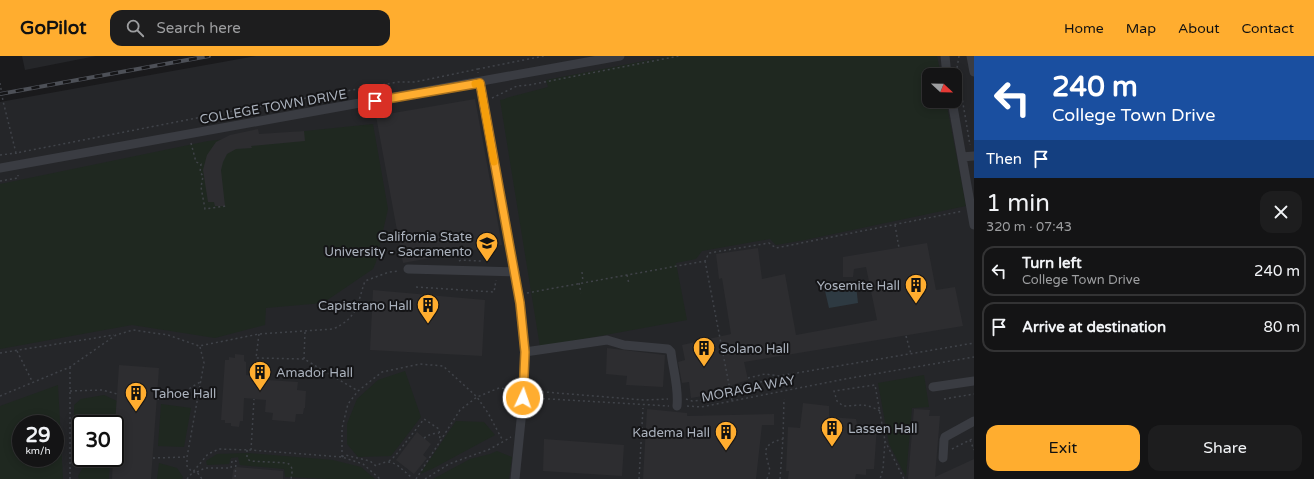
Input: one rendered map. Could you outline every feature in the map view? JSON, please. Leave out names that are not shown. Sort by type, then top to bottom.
[{"type":"street","name":"COLLEGE TOWN DRIVE","points":[[0,168],[480,83],[620,56]]},
{"type":"street","points":[[945,56],[946,68]]},
{"type":"street","points":[[971,56],[974,72]]},
{"type":"street","points":[[480,83],[515,272],[525,352],[526,393],[519,434],[515,479]]},
{"type":"street","points":[[953,108],[974,225]]},
{"type":"street","points":[[962,157],[973,156]]},
{"type":"street","points":[[408,269],[515,272]]},
{"type":"street","points":[[525,352],[607,340],[624,345],[668,350],[671,352],[676,381],[678,398],[677,406]]},
{"type":"street","points":[[933,387],[974,381]]},
{"type":"street","points":[[943,458],[945,437],[974,421]]},
{"type":"path","points":[[0,155],[238,110],[398,82],[415,82],[544,56]]},
{"type":"path","points":[[491,99],[517,86],[529,85],[679,56]]},
{"type":"path","points":[[959,56],[957,68],[960,67]]},
{"type":"path","points":[[484,68],[485,73]]},
{"type":"path","points":[[478,69],[480,83]]},
{"type":"path","points":[[0,83],[16,153]]},
{"type":"path","points":[[962,96],[973,156]]},
{"type":"path","points":[[191,143],[196,162],[201,164],[200,172],[203,176],[201,187],[205,209],[226,206]]},
{"type":"path","points":[[0,181],[18,178]]},
{"type":"path","points":[[525,293],[705,260],[710,253],[769,243],[776,248],[971,210]]},
{"type":"path","points":[[895,225],[898,248]]},
{"type":"path","points":[[705,260],[732,401]]},
{"type":"path","points":[[0,353],[116,335],[134,330],[168,334],[199,346],[259,334],[333,329],[344,325],[353,316],[365,281],[389,272],[408,269]]},
{"type":"path","points":[[582,272],[583,282]]},
{"type":"path","points":[[627,275],[629,284]]},
{"type":"path","points":[[416,287],[494,292],[496,278]]},
{"type":"path","points":[[580,283],[581,293]]},
{"type":"path","points":[[304,359],[305,330]]},
{"type":"path","points":[[259,334],[256,358],[304,359],[358,391]]},
{"type":"path","points":[[0,396],[70,367],[116,335]]},
{"type":"path","points":[[906,336],[911,354]]},
{"type":"path","points":[[684,398],[692,401],[727,398],[734,395],[742,386],[974,343]]},
{"type":"path","points":[[192,472],[187,466],[187,457],[204,363],[199,346]]},
{"type":"path","points":[[16,351],[33,383]]},
{"type":"path","name":"MORAGA WAY","points":[[526,393],[701,407],[845,379],[974,357]]},
{"type":"path","points":[[342,457],[342,428],[348,404],[358,391],[382,372],[420,364],[443,366],[477,397],[488,413],[503,441]]},
{"type":"path","points":[[70,367],[70,479]]},
{"type":"path","points":[[748,378],[765,374],[780,378]]},
{"type":"path","points":[[157,398],[174,398],[200,382]]},
{"type":"path","points":[[880,411],[862,404],[843,406],[837,401],[834,391],[875,385],[880,411],[885,440],[883,469],[880,479]]},
{"type":"path","points":[[416,479],[460,410],[477,397],[499,388],[526,393],[644,400],[670,398]]},
{"type":"path","points":[[70,391],[102,390],[117,394]]},
{"type":"path","points":[[944,399],[974,394]]},
{"type":"path","points":[[251,450],[254,399]]},
{"type":"path","points":[[780,479],[784,438],[784,400]]},
{"type":"path","points":[[639,479],[643,408]]},
{"type":"path","points":[[342,457],[345,455],[370,461],[376,466],[389,461],[395,456],[424,419],[439,430],[440,442]]},
{"type":"path","points":[[424,438],[431,434],[439,433]]},
{"type":"path","points":[[425,479],[449,464],[490,449],[519,434]]},
{"type":"path","points":[[766,479],[770,471],[766,458],[766,450],[769,444],[784,438]]},
{"type":"path","points":[[943,458],[947,451],[974,438]]},
{"type":"path","points":[[885,440],[904,479]]},
{"type":"path","points":[[970,440],[974,450]]},
{"type":"path","points":[[187,479],[208,454],[219,449],[342,457],[363,464],[380,479]]},
{"type":"path","points":[[247,450],[250,461],[287,463],[291,465],[291,479]]},
{"type":"path","points":[[153,458],[187,457]]},
{"type":"path","points":[[192,472],[197,472],[205,468],[231,468],[232,461],[236,461],[235,479]]},
{"type":"path","points":[[389,461],[393,462],[412,479]]},
{"type":"path","points":[[197,472],[202,479]]},
{"type":"shaded area","points":[[22,56],[96,56],[25,70]]},
{"type":"shaded area","name":"California State University - Sacramento","points":[[256,56],[974,56],[974,479],[0,479],[0,102]]},
{"type":"shaded area","points":[[670,56],[937,56],[940,68],[922,68],[922,108],[947,108],[966,206],[776,245],[770,239],[702,251],[696,259],[676,263],[687,320],[540,347],[500,100],[548,87],[546,80]]},
{"type":"shaded area","points":[[373,124],[388,209],[376,262],[373,269],[323,303],[266,308],[265,325],[215,338],[132,325],[0,349],[0,184],[208,141]]},
{"type":"shaded area","points":[[856,285],[858,303],[829,308],[825,291]]},
{"type":"shaded area","points":[[405,371],[421,417],[391,456],[358,457],[347,444],[347,424],[357,399],[378,380]]},
{"type":"shaded area","points":[[924,375],[929,407],[912,408],[906,477],[889,444],[878,383]]},
{"type":"shaded area","points":[[58,385],[60,415],[12,415],[12,467],[62,467],[63,479],[0,479],[0,406]]},
{"type":"shaded area","points":[[104,395],[117,401],[116,415],[74,415],[74,405],[81,399]]},
{"type":"shaded area","points":[[161,404],[191,408],[184,447],[158,446]]},
{"type":"shaded area","points":[[456,421],[484,422],[495,435],[420,474]]},
{"type":"shaded area","points":[[497,451],[512,457],[509,479],[433,479],[470,459]]},
{"type":"shaded area","points":[[248,453],[333,460],[361,467],[375,479],[285,477],[284,469],[240,465],[238,457],[231,458],[229,464],[207,465],[206,461],[217,454]]},
{"type":"shaded area","points":[[159,463],[177,468],[183,477],[182,479],[157,479]]},
{"type":"shaded area","points":[[83,467],[110,467],[109,479],[79,479],[78,476]]},
{"type":"building","points":[[475,99],[502,245],[403,263],[376,116]]},
{"type":"building","points":[[258,129],[259,134],[304,131],[305,141],[251,146],[252,148],[236,149],[227,154],[221,170],[225,206],[215,206],[214,202],[208,202],[203,170],[207,155],[216,142],[230,135]]},
{"type":"building","name":"Yosemite Hall","points":[[927,243],[936,290],[955,287],[963,326],[744,362],[748,380],[732,385],[733,391],[691,398],[689,382],[682,383],[678,362],[685,360],[682,345],[731,334],[722,278],[719,279],[716,254],[758,248],[762,279],[785,274],[796,335],[877,320],[866,267],[854,269],[853,277],[843,277],[843,257]]},
{"type":"building","name":"Capistrano Hall","points":[[373,290],[485,300],[482,356],[370,350]]},
{"type":"building","points":[[607,348],[665,355],[663,387],[626,385],[627,376],[606,374]]},
{"type":"building","name":"Amador Hall","points":[[235,354],[244,355],[244,361],[246,362],[246,375],[268,377],[268,380],[298,382],[297,390],[306,391],[305,408],[303,414],[296,414],[295,422],[272,420],[273,413],[265,412],[266,400],[244,398],[243,421],[240,421],[239,427],[231,426],[231,423],[225,423],[225,420],[221,420],[225,360],[229,360],[229,357],[235,358]]},
{"type":"building","name":"Tahoe Hall","points":[[119,365],[159,368],[151,479],[112,479],[113,467],[124,467],[124,415],[116,415]]},
{"type":"building","name":"Lassen Hall","points":[[803,403],[829,406],[829,417],[856,419],[857,424],[877,426],[874,469],[866,469],[866,475],[856,474],[855,479],[788,479],[789,471],[786,471],[788,427],[800,428]]},
{"type":"building","points":[[647,409],[687,413],[687,416],[774,414],[774,425],[762,425],[756,479],[643,479]]},
{"type":"building","points":[[914,409],[930,410],[929,416],[940,416],[935,477],[974,459],[974,479],[908,479]]},
{"type":"building","points":[[417,432],[431,444],[423,455],[427,458],[414,474],[396,460]]},
{"type":"building","points":[[544,439],[624,445],[622,476],[543,471]]},
{"type":"building","points":[[236,467],[283,471],[283,479],[232,479],[233,470]]},
{"type":"railway","points":[[0,94],[209,56]]},
{"type":"slow traffic","points":[[475,84],[480,83],[494,162]]},
{"type":"place","name":"California State University - Sacramento","points":[[487,262]]},
{"type":"place","name":"Yosemite Hall","points":[[916,304]]},
{"type":"place","name":"Capistrano Hall","points":[[428,324]]},
{"type":"place","name":"Solano Hall","points":[[704,368]]},
{"type":"place","name":"Amador Hall","points":[[260,392]]},
{"type":"place","name":"Tahoe Hall","points":[[136,412]]},
{"type":"place","name":"Lassen Hall","points":[[832,448]]},
{"type":"place","name":"Kadema Hall","points":[[726,452]]},
{"type":"route","points":[[375,101],[480,83],[520,303],[525,352],[523,398]]}]
